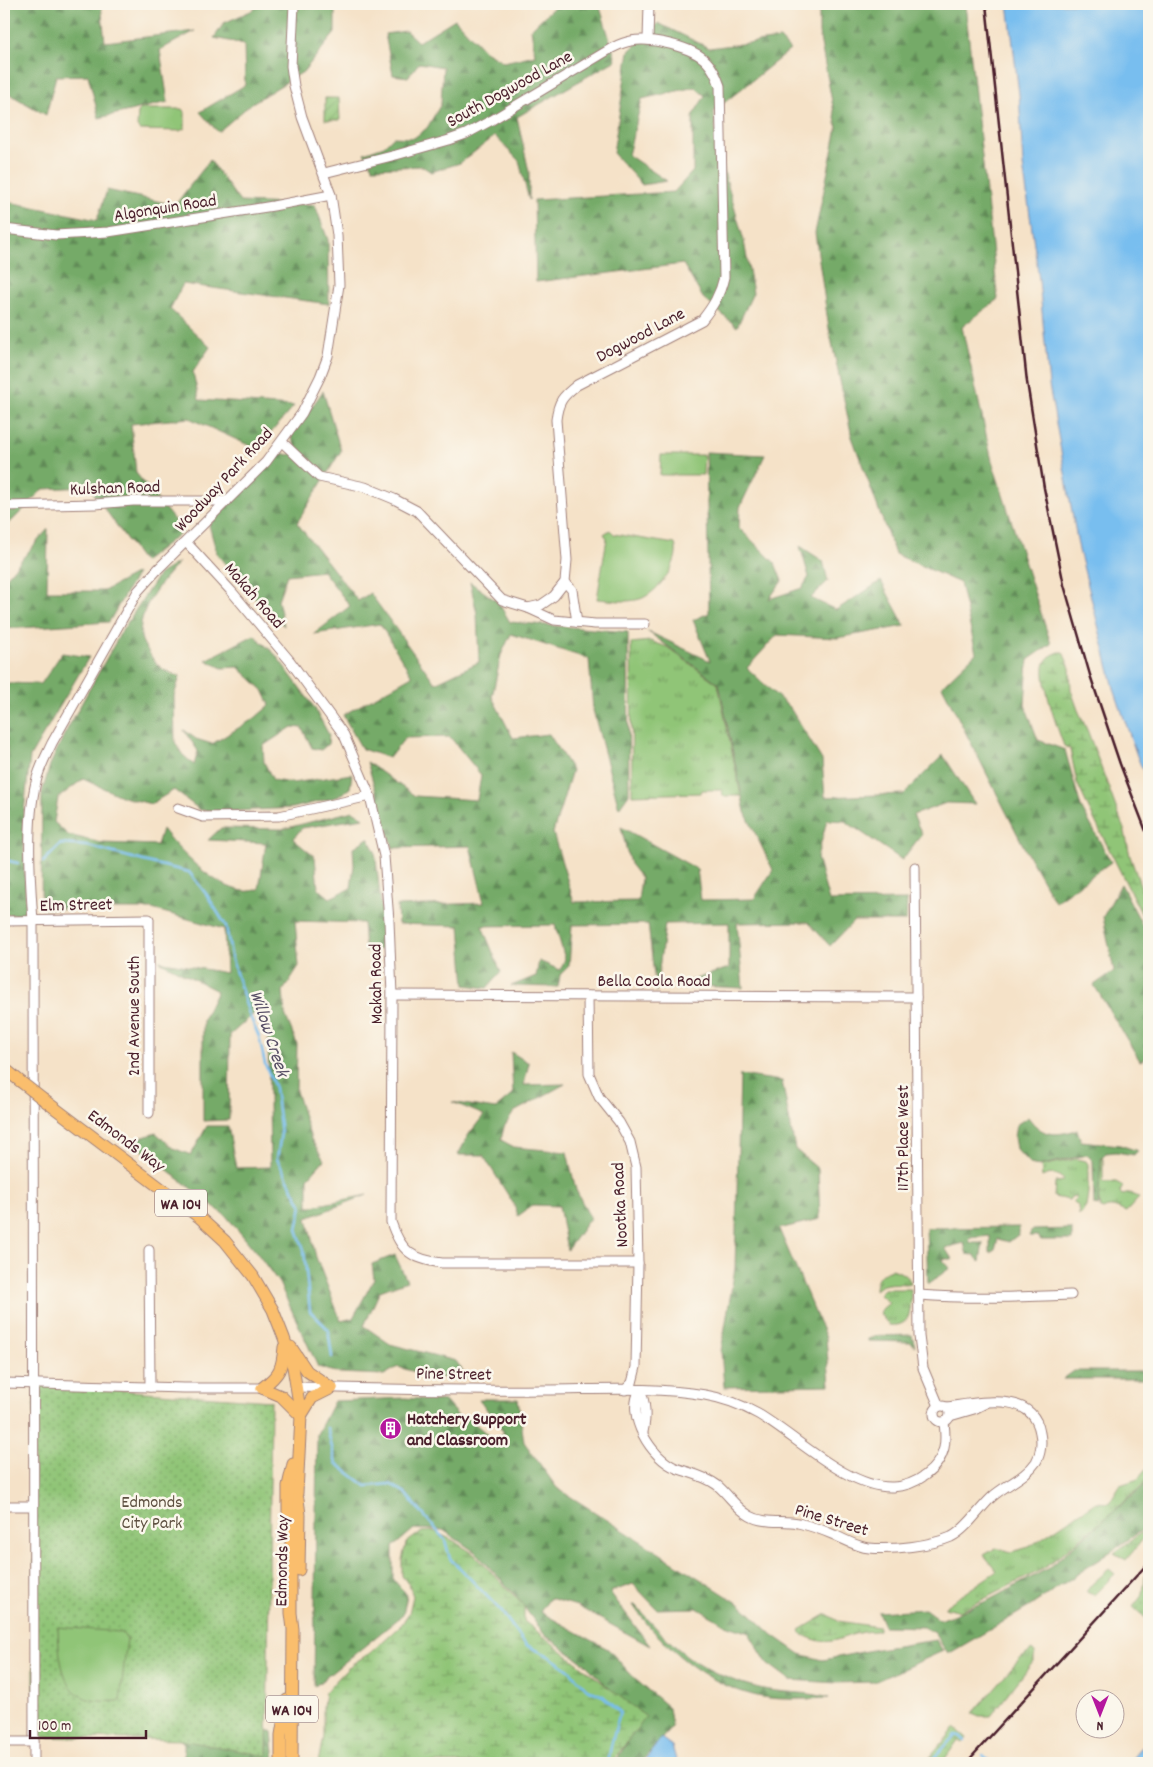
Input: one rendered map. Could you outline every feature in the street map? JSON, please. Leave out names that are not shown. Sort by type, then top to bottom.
[{"type":"main road","name":"Edmonds Way","points":[[4,1068],[199,1217],[225,1241],[253,1276],[273,1310],[284,1338],[297,1387],[301,1416],[297,1493],[300,1515],[298,1611],[293,1628],[292,1763]]},
{"type":"main road","points":[[284,1338],[307,1370],[332,1388],[312,1398],[301,1416],[277,1394],[262,1388],[278,1374],[282,1364],[284,1338]]},
{"type":"main road","name":"WA 104","points":[[286,1763],[288,1486],[299,1435]]},
{"type":"main road","name":"WA 104","points":[[281,1763],[281,1734],[286,1705]]},
{"type":"street","name":"Woodway Park Road","points":[[34,1763],[33,921],[30,883],[35,788],[40,769],[52,743],[138,591],[266,462],[302,413],[328,356],[337,303],[338,235],[331,195],[302,117],[294,86],[292,58],[294,4]]},
{"type":"street","points":[[648,40],[649,4]]},
{"type":"street","name":"South Dogwood Lane","points":[[324,173],[396,155],[466,134],[612,48],[631,41],[648,40]]},
{"type":"street","name":"Dogwood Lane","points":[[565,582],[567,560],[556,420],[557,409],[563,397],[577,385],[702,320],[721,292],[724,277],[720,86],[716,74],[711,67],[696,53],[648,40]]},
{"type":"street","name":"Algonquin Road","points":[[4,229],[56,235],[108,232],[264,208],[331,195]]},
{"type":"street","points":[[282,442],[320,477],[366,487],[417,511],[502,600],[528,608],[554,620],[595,624],[645,624]]},
{"type":"street","name":"Kulshan Road","points":[[4,506],[95,504],[133,501],[227,501]]},
{"type":"street","name":"Makah Road","points":[[186,542],[232,592],[290,662],[344,735],[370,796],[384,856],[389,921],[392,995],[391,1222],[401,1246],[412,1255],[431,1262],[442,1263],[638,1263]]},
{"type":"street","points":[[528,608],[541,605],[554,596],[565,582],[572,590],[577,622]]},
{"type":"street","points":[[178,808],[203,817],[279,816],[370,796]]},
{"type":"street","name":"117th Place West","points":[[640,1390],[706,1395],[730,1402],[759,1415],[834,1466],[856,1478],[874,1484],[892,1487],[909,1484],[922,1478],[937,1463],[944,1450],[945,1413],[923,1368],[919,1336],[915,867]]},
{"type":"street","name":"Elm Street","points":[[4,921],[149,919]]},
{"type":"street","name":"2nd Avenue South","points":[[149,919],[149,1113]]},
{"type":"street","name":"Bella Coola Road","points":[[392,995],[916,997]]},
{"type":"street","name":"Nootka Road","points":[[588,996],[589,1074],[599,1097],[619,1122],[630,1142],[636,1167],[638,1263],[636,1367],[632,1383],[625,1390]]},
{"type":"street","points":[[149,1250],[150,1387]]},
{"type":"street","points":[[919,1295],[985,1298],[1071,1295]]},
{"type":"street","points":[[4,1384],[262,1388]]},
{"type":"street","name":"Pine Street","points":[[297,1387],[459,1390],[640,1390],[644,1401],[645,1422],[643,1432],[653,1450],[670,1465],[701,1476],[717,1486],[740,1510],[753,1518],[798,1523],[868,1548],[890,1548],[939,1541],[953,1536],[993,1496],[1027,1472],[1036,1462],[1040,1451],[1041,1435],[1033,1417],[1026,1409],[1014,1403],[997,1400],[986,1402],[974,1409],[945,1413]]},
{"type":"street","points":[[4,1506],[34,1506]]},
{"type":"street","points":[[4,1742],[34,1742]]},
{"type":"green space","points":[[4,4],[101,4],[105,42],[195,31],[160,50],[168,102],[99,118],[88,75],[56,76],[46,115],[4,91]]},
{"type":"green space","points":[[256,4],[335,4],[335,33],[303,72],[252,103],[218,132],[200,112],[245,85],[244,44],[214,38],[224,23],[255,9]]},
{"type":"green space","points":[[557,4],[599,4],[616,60],[517,117],[529,172],[529,200],[519,161],[495,136],[460,163],[431,172],[422,166],[373,168],[364,153],[384,146],[393,137],[414,138],[427,128],[441,104],[443,67],[419,63],[408,77],[393,75],[385,34],[406,31],[418,42],[455,19],[485,51],[504,62],[535,55],[531,29]]},
{"type":"green space","points":[[819,4],[965,4],[998,299],[962,327],[992,461],[1051,644],[1028,660],[1025,705],[1038,740],[1065,750],[1081,807],[1111,862],[1055,902],[1027,853],[942,686],[976,653],[960,583],[895,554],[852,437],[829,329],[815,233],[837,128],[819,33]]},
{"type":"green space","points":[[658,23],[709,48],[780,39],[790,50],[714,111],[717,147],[744,241],[753,293],[737,327],[703,298],[683,264],[536,282],[534,200],[674,192],[693,171],[693,115],[705,96],[695,87],[642,99],[628,155],[667,181],[642,185],[613,153],[629,51]]},
{"type":"green space","points":[[325,98],[339,98],[340,120],[325,120]]},
{"type":"green space","points":[[141,109],[182,109],[185,112],[185,128],[180,131],[140,130],[137,127],[138,112]]},
{"type":"green space","points":[[210,160],[240,202],[315,205],[328,240],[329,304],[183,284],[170,309],[210,347],[193,372],[199,400],[294,406],[257,449],[189,418],[131,424],[136,473],[183,531],[143,562],[89,487],[43,489],[13,520],[4,526],[4,201],[97,220],[107,190],[175,205]]},
{"type":"green space","points":[[323,391],[341,451],[297,523],[358,601],[370,593],[435,683],[479,662],[477,614],[470,582],[498,602],[510,622],[628,632],[629,794],[619,808],[593,710],[589,659],[511,634],[501,655],[492,697],[513,738],[549,734],[572,770],[553,833],[574,902],[638,901],[641,878],[630,864],[621,827],[697,869],[701,900],[754,899],[773,870],[745,812],[719,684],[647,631],[710,661],[693,620],[709,613],[706,452],[765,455],[740,507],[739,528],[775,563],[782,581],[769,599],[802,588],[809,577],[800,546],[823,561],[828,581],[811,598],[836,610],[881,581],[905,626],[837,638],[777,635],[747,668],[790,708],[822,760],[825,797],[904,794],[943,755],[975,804],[946,803],[913,815],[922,834],[902,860],[845,821],[827,820],[817,858],[829,901],[907,900],[906,921],[854,921],[830,946],[808,922],[737,923],[743,988],[677,985],[729,968],[729,923],[665,924],[656,992],[648,924],[572,925],[569,966],[560,975],[558,987],[511,986],[536,976],[539,961],[560,970],[565,959],[555,925],[482,926],[501,972],[487,988],[465,985],[460,926],[398,924],[397,906],[484,903],[470,846],[393,848],[367,762],[415,796],[477,800],[481,775],[450,737],[405,738],[389,758],[362,749],[343,715],[412,676],[380,624],[314,634],[350,606],[323,571],[287,575],[278,600],[284,626],[248,592],[217,554],[209,525],[278,452],[289,455],[296,448],[291,436]]},
{"type":"green space","points":[[661,455],[704,455],[703,475],[660,475]]},
{"type":"green space","points":[[48,529],[47,591],[104,591],[137,573],[109,622],[4,629],[4,580]]},
{"type":"green space","points":[[610,530],[614,534],[675,544],[675,559],[671,568],[654,591],[647,596],[629,601],[597,599],[607,538],[604,534]]},
{"type":"green space","points":[[179,562],[152,596],[143,616],[141,637],[154,661],[161,668],[169,673],[180,676],[174,696],[175,742],[182,754],[194,765],[198,751],[184,730],[196,739],[212,744],[255,718],[270,705],[263,690],[238,667],[222,668],[206,660],[254,635],[275,654],[314,707],[329,735],[328,744],[321,750],[312,748],[302,728],[292,727],[263,746],[264,762],[273,780],[292,783],[352,774],[350,788],[337,797],[293,808],[235,811],[200,810],[174,790],[151,804],[123,797],[83,779],[58,798],[54,822],[68,835],[102,843],[157,845],[162,829],[178,848],[210,876],[233,888],[248,891],[259,889],[266,843],[208,840],[221,828],[283,829],[353,811],[364,818],[302,828],[293,839],[315,857],[318,888],[330,898],[351,888],[354,865],[353,848],[368,838],[375,851],[384,931],[383,949],[365,951],[363,923],[295,921],[299,966],[283,991],[285,1014],[297,1044],[296,1091],[311,1139],[324,1160],[308,1178],[308,1207],[367,1195],[307,1218],[316,1257],[341,1321],[353,1318],[374,1279],[372,1264],[395,1255],[407,1281],[380,1291],[364,1326],[390,1344],[456,1361],[468,1378],[432,1377],[398,1367],[384,1375],[339,1373],[318,1367],[279,1283],[257,1253],[227,1217],[131,1141],[156,1133],[173,1148],[191,1155],[207,1126],[228,1126],[236,1168],[270,1167],[268,1027],[257,1011],[230,1035],[229,1120],[203,1121],[203,1020],[217,991],[159,961],[226,973],[224,929],[152,909],[41,909],[42,793],[50,765],[64,735],[120,634],[159,574]]},
{"type":"green space","points":[[650,641],[667,647],[718,684],[741,796],[723,796],[722,790],[702,790],[701,793],[632,795],[631,643]]},
{"type":"green space","points":[[1063,652],[1070,668],[1071,690],[1125,832],[1130,856],[1149,910],[1149,929],[1077,783],[1070,749],[1064,746],[1053,715],[1046,689],[1044,667],[1046,661],[1053,654]]},
{"type":"green space","points":[[62,653],[89,657],[30,757],[23,821],[26,914],[4,915],[4,780],[7,779],[7,738],[4,738],[4,683],[41,684]]},
{"type":"green space","points":[[1121,884],[1149,938],[1149,1057],[1140,1061],[1094,985],[1114,971],[1103,917]]},
{"type":"green space","points":[[511,1052],[529,1063],[524,1085],[565,1084],[514,1112],[504,1127],[501,1140],[514,1147],[567,1152],[576,1190],[590,1218],[567,1250],[559,1206],[533,1205],[518,1216],[513,1203],[483,1155],[458,1155],[469,1134],[484,1115],[452,1102],[495,1109],[513,1094]]},
{"type":"green space","points":[[740,1075],[782,1081],[795,1149],[818,1169],[820,1219],[779,1229],[826,1338],[830,1385],[724,1387],[721,1351],[735,1268]]},
{"type":"green space","points":[[1028,1117],[1033,1124],[1050,1133],[1055,1134],[1077,1130],[1081,1141],[1120,1145],[1138,1151],[1134,1155],[1116,1152],[1106,1153],[1101,1158],[1098,1206],[1094,1205],[1093,1161],[1087,1155],[1038,1166],[1030,1164],[1016,1149],[1014,1137],[1016,1125]]},
{"type":"green space","points":[[1100,1157],[1103,1159],[1103,1182],[1116,1182],[1123,1186],[1120,1192],[1122,1195],[1131,1193],[1139,1198],[1126,1212],[1112,1207],[1100,1208],[1098,1195]]},
{"type":"green space","points":[[1076,1159],[1086,1161],[1088,1164],[1086,1206],[1079,1216],[1078,1206],[1073,1201],[1076,1199],[1075,1196],[1069,1200],[1054,1197],[1055,1182],[1064,1180],[1054,1174],[1042,1177],[1041,1166]]},
{"type":"green space","points":[[1019,1227],[1019,1234],[1009,1242],[998,1239],[995,1250],[990,1253],[990,1236],[970,1238],[969,1243],[983,1243],[980,1262],[974,1255],[967,1255],[964,1243],[945,1248],[952,1259],[942,1259],[950,1268],[928,1284],[926,1228]]},
{"type":"green space","points":[[1072,1229],[1072,1240],[1041,1240],[1038,1236],[1029,1236],[1032,1230]]},
{"type":"green space","points":[[892,1269],[904,1275],[911,1284],[887,1284],[875,1290],[879,1276]]},
{"type":"green space","points":[[884,1289],[911,1289],[909,1314],[903,1323],[889,1325],[880,1314],[882,1309],[889,1303],[879,1294]]},
{"type":"green space","points":[[912,1335],[915,1346],[910,1342],[868,1341],[868,1339],[877,1336]]},
{"type":"green space","points":[[1074,1371],[1149,1371],[1149,1379],[1063,1379]]},
{"type":"green space","name":"Edmonds City Park","points":[[34,1384],[271,1401],[267,1756],[181,1740],[34,1737]]},
{"type":"green space","points":[[405,1398],[445,1401],[458,1416],[447,1430],[459,1425],[468,1418],[493,1439],[504,1433],[479,1399],[518,1399],[524,1442],[557,1488],[741,1605],[773,1635],[800,1654],[823,1660],[936,1640],[943,1651],[874,1682],[836,1683],[790,1680],[767,1663],[749,1633],[726,1625],[697,1608],[657,1609],[633,1584],[610,1592],[650,1646],[577,1606],[550,1598],[540,1612],[608,1649],[636,1680],[669,1708],[672,1727],[640,1763],[615,1763],[640,1719],[585,1664],[544,1634],[515,1595],[475,1552],[443,1530],[414,1529],[393,1547],[393,1579],[407,1595],[403,1615],[314,1687],[317,1434],[334,1401]]},
{"type":"green space","points":[[1149,1466],[1149,1479],[1112,1513],[1043,1569],[960,1611],[944,1607],[997,1571],[984,1555],[996,1548],[1011,1552],[1029,1547],[1096,1502],[1109,1503],[1120,1485],[1138,1479]]},
{"type":"green space","points":[[1149,1481],[1149,1522],[1141,1531],[1029,1607],[948,1654],[934,1633],[923,1627],[884,1626],[878,1612],[925,1609],[940,1620],[989,1600],[1047,1569]]},
{"type":"green space","points":[[434,1531],[474,1554],[524,1606],[524,1621],[646,1717],[611,1763],[318,1763],[323,1737],[325,1692],[352,1664],[370,1653],[402,1624],[409,1613],[413,1596],[409,1585],[402,1576],[402,1560],[406,1543],[421,1532]]},
{"type":"green space","points":[[1141,1533],[1148,1533],[1126,1560],[1114,1553]]},
{"type":"green space","points":[[1109,1569],[1115,1574],[1094,1595],[1086,1592],[1092,1584]]},
{"type":"green space","points":[[1149,1572],[1149,1621],[1133,1607],[1143,1594],[1145,1576]]},
{"type":"green space","points":[[633,1605],[685,1654],[696,1662],[731,1680],[769,1690],[829,1698],[791,1699],[761,1697],[723,1684],[709,1677],[671,1649],[649,1626]]},
{"type":"green space","points":[[827,1614],[838,1621],[879,1627],[879,1630],[853,1634],[827,1642],[801,1634],[800,1630]]},
{"type":"green space","points":[[58,1627],[120,1632],[127,1638],[120,1701],[92,1700],[81,1696],[73,1690],[63,1671]]},
{"type":"green space","points":[[1032,1650],[1035,1653],[1033,1662],[991,1716],[979,1716],[973,1713],[1019,1660]]},
{"type":"green space","points":[[955,1728],[967,1738],[963,1743],[958,1740],[942,1763],[925,1763]]},
{"type":"green space","points":[[272,1731],[275,1763],[184,1763],[184,1743],[172,1733]]},
{"type":"water","points":[[1008,4],[1149,4],[1149,786],[1115,692],[1079,550],[1049,385],[1039,280],[1023,165],[1019,94]]},
{"type":"water","points":[[661,1738],[672,1746],[677,1763],[643,1763]]},
{"type":"water","points":[[1149,1739],[1149,1763],[1128,1763]]},
{"type":"waterway","name":"Willow Creek","points":[[43,862],[61,844],[88,846],[189,872],[207,895],[226,926],[232,960],[249,1014],[259,1037],[265,1064],[275,1088],[281,1133],[277,1159],[302,1206],[297,1229],[304,1250],[310,1311],[328,1329],[332,1357]]},
{"type":"waterway","name":"Willow Creek","points":[[4,860],[18,863]]},
{"type":"waterway","points":[[327,1428],[336,1463],[366,1486],[390,1484],[404,1492],[445,1540],[450,1559],[501,1611],[526,1645],[547,1655],[569,1670],[587,1689],[603,1696],[620,1712],[608,1763]]},
{"type":"waterway","name":"Willow Creek","points":[[930,1763],[955,1735],[960,1736],[965,1741]]},
{"type":"waterway","name":"Willow Creek","points":[[983,1756],[989,1761]]},
{"type":"railway","points":[[986,4],[1027,382],[1044,488],[1064,585],[1090,675],[1120,764],[1149,839]]},
{"type":"railway","points":[[966,1763],[1149,1562]]},
{"type":"place","name":"Hatchery Support and Classroom","points":[[391,1428]]}]
